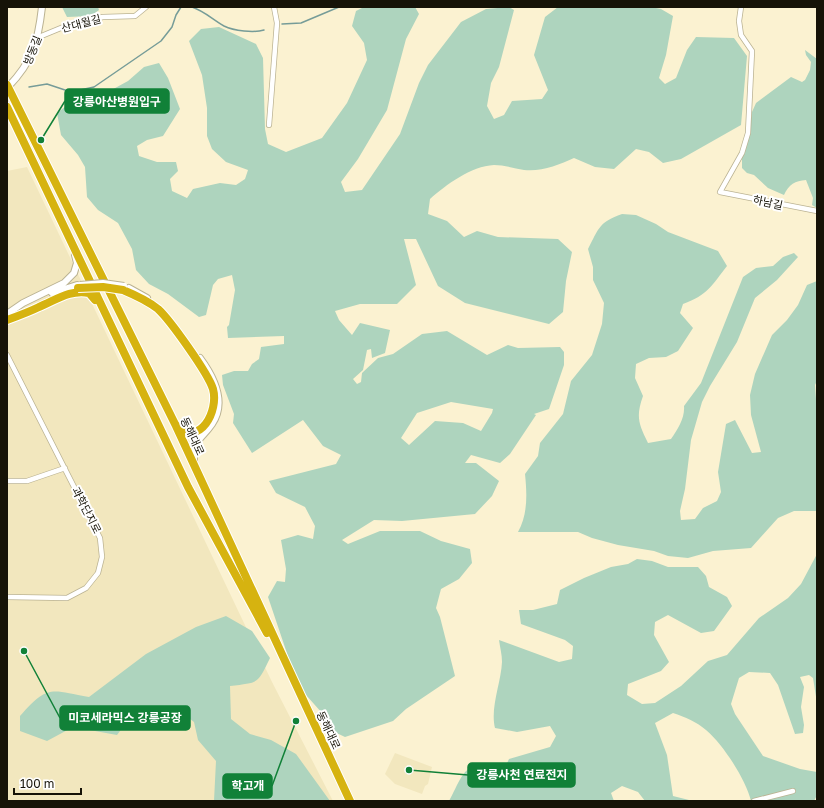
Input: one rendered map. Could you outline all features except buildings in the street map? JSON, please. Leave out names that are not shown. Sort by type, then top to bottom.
[{"type":"highway","name":"동해대로","points":[[7,87],[176,426],[350,801]]},
{"type":"highway","name":"동해대로","points":[[7,107],[188,488],[275,649],[345,801]]},
{"type":"highway","points":[[7,317],[78,287],[123,288],[158,309],[174,328],[205,372],[213,390],[214,404],[208,423],[200,429],[189,432],[182,431],[176,426]]},
{"type":"highway","points":[[7,317],[38,308],[67,294],[82,291],[89,293],[94,298],[122,349]]},
{"type":"street","name":"방동길","points":[[7,87],[21,74],[39,37],[42,7]]},
{"type":"street","name":"산대월길","points":[[39,37],[73,23],[103,17],[135,16],[146,7]]},
{"type":"street","points":[[269,125],[277,23],[274,7]]},
{"type":"street","name":"하남길","points":[[741,7],[739,21],[741,35],[752,51],[748,133],[742,153],[720,192],[817,211]]},
{"type":"street","points":[[7,317],[23,303],[64,283],[74,273],[77,263],[75,252],[62,220]]},
{"type":"street","points":[[123,288],[153,301],[168,314],[206,367],[217,389],[218,406],[216,416],[195,443],[194,465]]},
{"type":"street","name":"과학단지로","points":[[7,355],[100,538],[102,557],[98,573],[86,588],[67,598],[7,597]]},
{"type":"street","points":[[7,481],[26,481],[65,468]]},
{"type":"street","points":[[754,801],[793,791]]},
{"type":"shaded area","points":[[27,167],[272,682],[333,801],[7,801],[7,171]]},
{"type":"shaded area","points":[[395,753],[432,767],[428,784],[425,786],[422,794],[395,784],[385,774]]},
{"type":"green space","points":[[62,7],[98,7],[99,10],[91,16],[67,17]]},
{"type":"green space","points":[[364,7],[415,7],[419,14],[406,39],[387,110],[358,159],[341,182],[345,192],[362,190],[400,134],[419,83],[428,65],[461,22],[486,9],[509,7],[514,10],[499,67],[491,83],[487,106],[494,119],[504,115],[512,101],[542,99],[548,90],[534,55],[545,17],[558,7],[651,7],[661,9],[673,16],[666,55],[659,78],[665,84],[676,78],[687,50],[696,37],[734,38],[747,56],[741,125],[681,159],[663,163],[649,152],[636,149],[614,169],[595,167],[574,158],[537,170],[524,170],[497,165],[485,166],[459,177],[430,199],[428,214],[447,221],[464,237],[477,231],[498,237],[558,239],[572,252],[566,281],[563,312],[549,324],[465,303],[438,286],[416,239],[404,239],[416,285],[397,304],[360,304],[335,311],[339,320],[352,335],[360,323],[390,330],[385,353],[372,358],[371,349],[367,350],[363,370],[353,379],[357,384],[361,382],[362,373],[378,358],[393,354],[422,334],[447,331],[487,355],[508,345],[518,348],[560,347],[564,352],[564,365],[549,409],[534,414],[536,415],[510,454],[500,463],[471,455],[465,463],[476,463],[499,481],[492,496],[475,514],[402,521],[374,520],[342,540],[348,544],[380,531],[420,531],[441,541],[470,549],[472,563],[459,579],[441,589],[436,608],[440,617],[455,676],[406,709],[393,721],[345,737],[326,728],[322,713],[298,686],[268,597],[277,581],[285,582],[286,569],[281,540],[298,535],[313,539],[315,526],[305,507],[276,493],[269,481],[336,464],[341,455],[323,446],[303,420],[252,453],[233,423],[234,414],[223,385],[222,375],[234,371],[248,371],[252,364],[259,359],[261,347],[284,344],[284,336],[228,338],[227,327],[229,325],[235,290],[232,275],[218,279],[213,285],[206,315],[199,317],[168,294],[149,284],[136,270],[132,249],[118,223],[98,210],[87,197],[85,167],[78,155],[61,135],[57,113],[70,103],[95,99],[128,81],[144,67],[159,63],[168,78],[180,109],[163,136],[147,140],[137,146],[139,156],[157,162],[176,162],[178,171],[170,179],[172,191],[187,198],[193,189],[220,183],[236,185],[245,179],[248,170],[226,162],[212,149],[207,136],[207,108],[202,75],[189,41],[201,29],[219,27],[256,44],[263,58],[265,129],[268,144],[286,152],[322,138],[347,103],[367,60],[364,43],[352,26],[356,11]],"holes":[[[451,402],[493,409],[481,431],[463,423],[435,421],[409,445],[401,438],[417,413]]]},
{"type":"green space","points":[[805,50],[817,59],[817,208],[812,205],[813,198],[806,180],[793,184],[788,188],[784,195],[768,188],[754,175],[747,173],[742,168],[742,158],[747,145],[752,112],[756,103],[791,77],[802,82],[805,80],[810,70],[811,62],[806,55]]},
{"type":"green space","points":[[622,214],[636,215],[656,224],[668,232],[718,251],[727,266],[709,289],[698,297],[683,304],[680,313],[693,328],[678,351],[666,357],[649,358],[636,364],[635,378],[643,396],[639,409],[639,420],[648,443],[671,439],[678,427],[682,419],[684,406],[701,383],[743,277],[756,268],[773,266],[783,257],[794,253],[798,257],[777,280],[755,298],[737,342],[702,402],[691,440],[685,489],[680,511],[681,520],[695,519],[703,508],[717,501],[721,492],[718,472],[726,424],[735,420],[752,453],[761,452],[751,415],[750,395],[755,374],[772,335],[787,320],[798,305],[807,285],[817,281],[817,381],[815,385],[817,413],[817,511],[794,511],[778,518],[751,548],[713,551],[688,558],[668,556],[654,551],[618,545],[592,538],[578,532],[518,532],[524,518],[525,511],[525,474],[538,456],[540,443],[563,414],[571,381],[592,355],[602,324],[604,303],[593,280],[593,267],[588,249],[600,227],[614,217]]},
{"type":"green space","points":[[817,554],[817,703],[813,678],[809,675],[800,677],[804,687],[801,707],[804,725],[803,733],[795,734],[778,685],[770,673],[749,672],[739,678],[731,704],[735,714],[763,756],[800,769],[817,772],[817,795],[814,801],[751,801],[739,773],[713,736],[695,722],[673,713],[655,723],[667,755],[673,796],[693,801],[645,801],[638,792],[622,786],[611,793],[614,801],[449,801],[463,775],[473,766],[479,764],[487,765],[492,777],[499,780],[509,759],[550,747],[556,736],[550,726],[517,732],[495,728],[494,712],[502,662],[499,640],[559,662],[572,659],[573,646],[565,640],[521,624],[519,610],[533,610],[557,604],[560,590],[611,567],[628,564],[637,559],[652,561],[668,567],[698,567],[706,576],[709,587],[727,597],[732,606],[714,631],[701,633],[668,615],[655,622],[654,635],[669,662],[661,671],[628,684],[627,695],[642,704],[655,703],[681,686],[708,661],[727,655],[759,618],[788,598],[801,584]]},
{"type":"green space","points":[[226,616],[252,631],[270,658],[256,681],[247,684],[230,686],[231,719],[250,734],[271,740],[296,754],[330,801],[214,801],[216,761],[198,740],[194,722],[173,706],[149,706],[129,719],[117,735],[73,727],[47,741],[20,731],[20,716],[29,706],[44,694],[57,691],[89,697],[146,654],[196,627]]},
{"type":"waterway","points":[[29,87],[47,84],[71,92],[94,87],[161,41],[172,27],[176,15],[181,7]]},
{"type":"waterway","points":[[192,7],[228,28],[250,31],[264,30]]},
{"type":"waterway","points":[[282,24],[301,23],[339,7]]},
{"type":"place","name":"강릉아산병원입구","points":[[41,140]]},
{"type":"place","name":"미코세라믹스 강릉공장","points":[[24,651]]},
{"type":"place","name":"학고개","points":[[296,721]]},
{"type":"place","name":"강릉사천 연료전지","points":[[409,770]]}]
